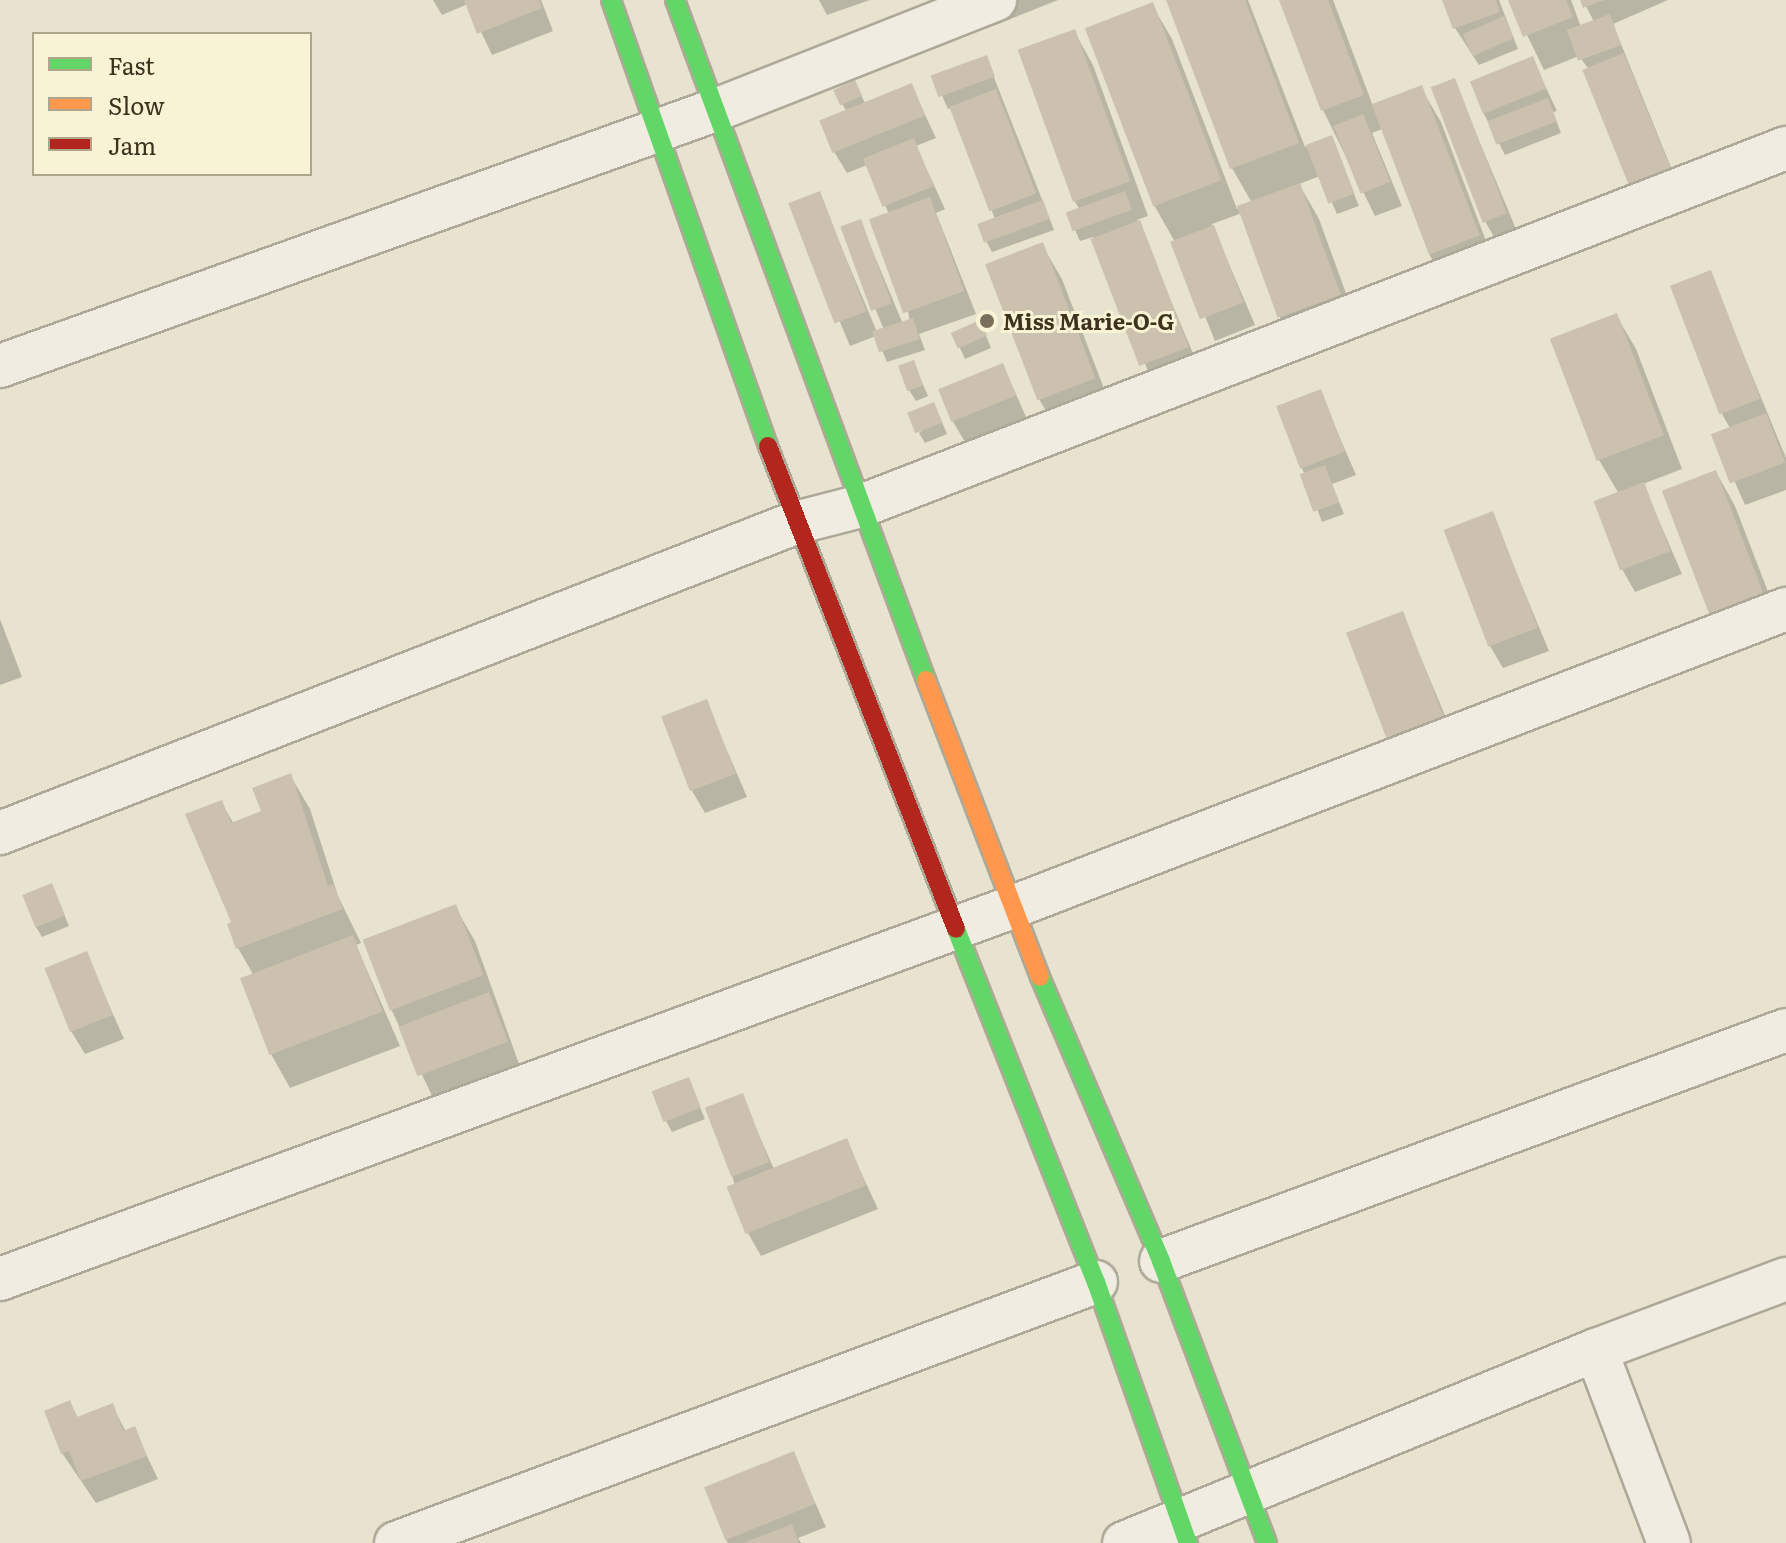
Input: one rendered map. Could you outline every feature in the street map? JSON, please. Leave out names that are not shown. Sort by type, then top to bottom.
[{"type":"main road","points":[[611,0],[661,129],[795,523],[1096,1282],[1185,1533]]},
{"type":"main road","points":[[675,0],[718,109],[1010,908],[1161,1261],[1267,1543]]},
{"type":"street","points":[[0,366],[718,109],[995,0]]},
{"type":"street","points":[[0,833],[795,523],[861,506],[1786,148]]},
{"type":"street","points":[[0,1279],[953,925],[1010,908],[1786,609]]},
{"type":"street","points":[[1161,1261],[1786,1030]]},
{"type":"street","points":[[1124,1543],[1185,1533],[1250,1495],[1596,1350],[1786,1279]]},
{"type":"street","points":[[396,1543],[1096,1282]]},
{"type":"street","points":[[1596,1350],[1669,1543]]},
{"type":"building","points":[[464,0],[539,0],[542,8],[477,34]]},
{"type":"building","points":[[1166,0],[1245,0],[1299,143],[1230,169]]},
{"type":"building","points":[[1279,0],[1328,0],[1364,95],[1321,111]]},
{"type":"building","points":[[1442,0],[1496,0],[1500,12],[1453,29]]},
{"type":"building","points":[[1508,0],[1566,0],[1573,17],[1523,37]]},
{"type":"building","points":[[1580,0],[1604,0],[1583,8]]},
{"type":"building","points":[[1153,2],[1221,180],[1153,206],[1085,28]]},
{"type":"building","points":[[1610,14],[1621,45],[1578,61],[1567,30]]},
{"type":"building","points":[[1504,16],[1514,38],[1473,56],[1463,34]]},
{"type":"building","points":[[1075,29],[1130,181],[1073,202],[1018,50]]},
{"type":"building","points":[[1624,53],[1673,174],[1631,190],[1582,70]]},
{"type":"building","points":[[987,55],[995,77],[938,97],[931,76]]},
{"type":"building","points":[[1533,56],[1546,88],[1483,114],[1470,81]]},
{"type":"building","points":[[1455,78],[1507,213],[1483,223],[1431,87]]},
{"type":"building","points":[[855,80],[862,95],[840,106],[833,90]]},
{"type":"building","points":[[912,83],[925,115],[832,153],[819,120]]},
{"type":"building","points":[[1422,85],[1480,235],[1429,255],[1372,104]]},
{"type":"building","points":[[996,89],[1036,194],[989,211],[949,107]]},
{"type":"building","points":[[1548,98],[1557,121],[1496,145],[1487,121]]},
{"type":"building","points":[[1363,114],[1390,182],[1361,194],[1333,126]]},
{"type":"building","points":[[1332,135],[1355,194],[1328,204],[1306,145]]},
{"type":"building","points":[[914,138],[933,186],[882,207],[863,159]]},
{"type":"building","points":[[1300,183],[1341,295],[1278,318],[1237,206]]},
{"type":"building","points":[[820,191],[866,311],[834,324],[788,203]]},
{"type":"building","points":[[1125,191],[1132,210],[1073,231],[1066,213]]},
{"type":"building","points":[[930,197],[964,291],[903,313],[869,219]]},
{"type":"building","points":[[1043,200],[1050,219],[984,243],[977,224]]},
{"type":"building","points":[[861,219],[892,304],[871,311],[840,227]]},
{"type":"building","points":[[1140,220],[1189,347],[1139,366],[1091,239]]},
{"type":"building","points":[[1214,225],[1244,302],[1200,319],[1170,242]]},
{"type":"building","points":[[1043,242],[1095,378],[1037,401],[985,264]]},
{"type":"building","points":[[1711,270],[1760,399],[1719,415],[1670,286]]},
{"type":"building","points":[[1617,313],[1664,435],[1597,461],[1550,339]]},
{"type":"building","points":[[913,318],[920,339],[879,352],[872,331]]},
{"type":"building","points":[[980,320],[987,336],[958,349],[951,333]]},
{"type":"building","points":[[914,360],[923,385],[907,391],[898,366]]},
{"type":"building","points":[[1003,363],[1016,395],[951,422],[938,389]]},
{"type":"building","points":[[1321,389],[1345,452],[1300,469],[1276,406]]},
{"type":"building","points":[[934,402],[942,422],[915,433],[907,413]]},
{"type":"building","points":[[1766,413],[1785,462],[1730,484],[1711,434]]},
{"type":"building","points":[[1325,465],[1339,503],[1313,512],[1300,474]]},
{"type":"building","points":[[1716,470],[1765,599],[1711,620],[1662,491]]},
{"type":"building","points":[[1644,482],[1671,551],[1620,570],[1594,501]]},
{"type":"building","points":[[1493,511],[1538,628],[1488,647],[1444,530]]},
{"type":"building","points":[[1403,611],[1445,720],[1388,742],[1346,633]]},
{"type":"building","points":[[707,699],[736,774],[690,791],[661,717]]},
{"type":"building","points":[[291,773],[328,886],[333,884],[343,909],[236,949],[227,924],[231,922],[185,814],[222,800],[231,823],[261,811],[252,788]]},
{"type":"building","points":[[52,883],[65,915],[35,927],[22,895]]},
{"type":"building","points":[[456,904],[483,975],[390,1011],[363,940]]},
{"type":"building","points":[[353,935],[382,1012],[269,1055],[240,978]]},
{"type":"building","points":[[87,951],[113,1015],[70,1032],[44,968]]},
{"type":"building","points":[[489,992],[508,1041],[417,1076],[398,1027]]},
{"type":"building","points":[[689,1077],[701,1108],[663,1122],[652,1091]]},
{"type":"building","points":[[743,1093],[770,1162],[731,1177],[705,1108]]},
{"type":"building","points":[[847,1138],[866,1185],[746,1234],[726,1187]]},
{"type":"building","points":[[70,1400],[77,1417],[113,1403],[123,1431],[135,1426],[147,1456],[81,1481],[69,1451],[61,1454],[44,1411]]},
{"type":"building","points":[[794,1451],[815,1504],[725,1540],[704,1487]]},
{"type":"building","points":[[792,1524],[799,1543],[743,1543]]},
{"type":"traffic: fast","points":[[611,0],[768,446]]},
{"type":"traffic: fast","points":[[675,0],[926,680]]},
{"type":"traffic: fast","points":[[956,929],[1096,1282],[1188,1543]]},
{"type":"traffic: fast","points":[[1040,977],[1161,1261],[1267,1543]]},
{"type":"traffic: slow","points":[[926,680],[1040,977]]},
{"type":"traffic: jam","points":[[768,446],[956,929]]},
{"type":"place","name":"Miss Marie-O-G","points":[[987,321]]}]
